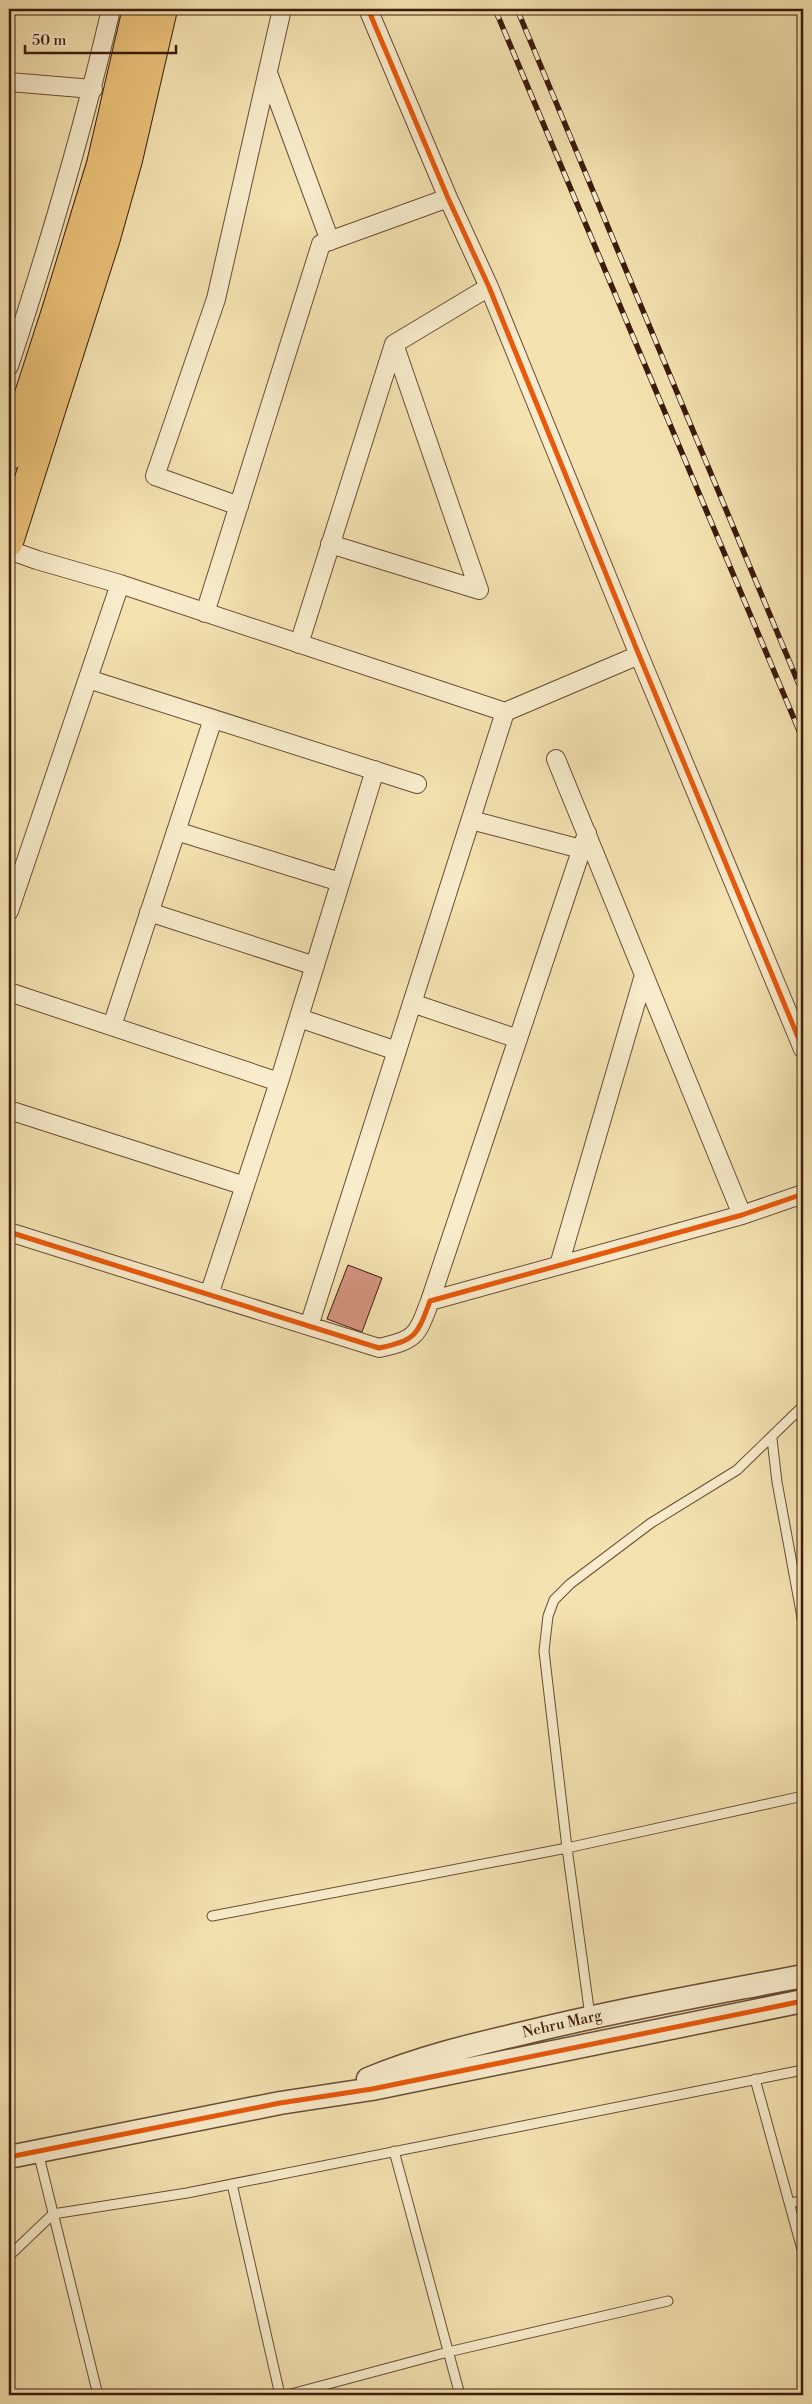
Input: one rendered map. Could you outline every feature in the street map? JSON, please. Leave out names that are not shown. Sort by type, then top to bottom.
[{"type":"main road","points":[[9,542],[36,414],[101,164],[137,9]]},
{"type":"main road","points":[[9,456],[36,414],[128,160],[163,9]]},
{"type":"street","points":[[9,366],[49,247],[93,90],[111,9]]},
{"type":"street","points":[[239,506],[155,476],[216,299],[282,9]]},
{"type":"street","points":[[368,9],[448,198],[489,287],[639,655],[803,1049]]},
{"type":"street","points":[[268,73],[330,241]]},
{"type":"street","points":[[9,82],[93,90]]},
{"type":"street","points":[[206,612],[321,244],[448,198]]},
{"type":"street","points":[[299,644],[394,344],[489,287]]},
{"type":"street","points":[[330,544],[479,590],[394,344]]},
{"type":"street","points":[[9,550],[206,612],[505,712],[639,655]]},
{"type":"street","points":[[9,911],[120,584]]},
{"type":"street","points":[[88,679],[417,784]]},
{"type":"street","points":[[308,1326],[505,712]]},
{"type":"street","points":[[112,1026],[213,718]]},
{"type":"street","points":[[556,759],[584,841],[644,976],[742,1215]]},
{"type":"street","points":[[209,1295],[279,1082],[375,770]]},
{"type":"street","points":[[471,820],[584,841]]},
{"type":"street","points":[[176,831],[340,882]]},
{"type":"street","points":[[9,1232],[379,1348],[405,1343],[419,1330],[430,1301],[584,841]]},
{"type":"street","points":[[149,912],[315,966]]},
{"type":"street","points":[[559,1265],[644,976]]},
{"type":"street","points":[[9,992],[279,1082]]},
{"type":"street","points":[[412,1003],[518,1039]]},
{"type":"street","points":[[299,1018],[397,1051]]},
{"type":"street","points":[[9,1110],[245,1186]]},
{"type":"street","points":[[430,1301],[742,1215],[803,1194]]},
{"type":"street","name":"Nehru Marg","points":[[328,2096],[403,2065],[470,2046],[590,2017],[803,1976]]},
{"type":"street","points":[[9,2157],[280,2103],[328,2096],[803,2000]]},
{"type":"lane","points":[[590,2017],[567,1848],[544,1651],[548,1616],[554,1600],[570,1584],[651,1523],[737,1470],[772,1439],[803,1406]]},
{"type":"lane","points":[[772,1439],[777,1482],[803,1623]]},
{"type":"lane","points":[[212,1916],[567,1848],[803,1796]]},
{"type":"lane","points":[[9,2256],[53,2214],[130,2203],[232,2184],[803,2070]]},
{"type":"lane","points":[[755,2079],[803,2253]]},
{"type":"lane","points":[[38,2151],[98,2395]]},
{"type":"lane","points":[[394,2151],[460,2395]]},
{"type":"lane","points":[[232,2184],[280,2395]]},
{"type":"lane","points":[[790,2203],[803,2200]]},
{"type":"lane","points":[[287,2395],[448,2352],[668,2301]]},
{"type":"building","points":[[348,1265],[382,1278],[362,1332],[327,1319]]},
{"type":"railway","points":[[495,9],[803,740]]},
{"type":"railway","points":[[517,9],[803,694]]},
{"type":"cycle path","points":[[368,9],[448,198],[489,287],[639,655],[803,1049]]},
{"type":"cycle path","points":[[9,1232],[379,1348],[401,1342],[414,1334],[422,1322],[430,1301],[742,1215],[803,1194]]},
{"type":"cycle path","points":[[9,2157],[280,2103],[372,2089],[803,2001]]}]
